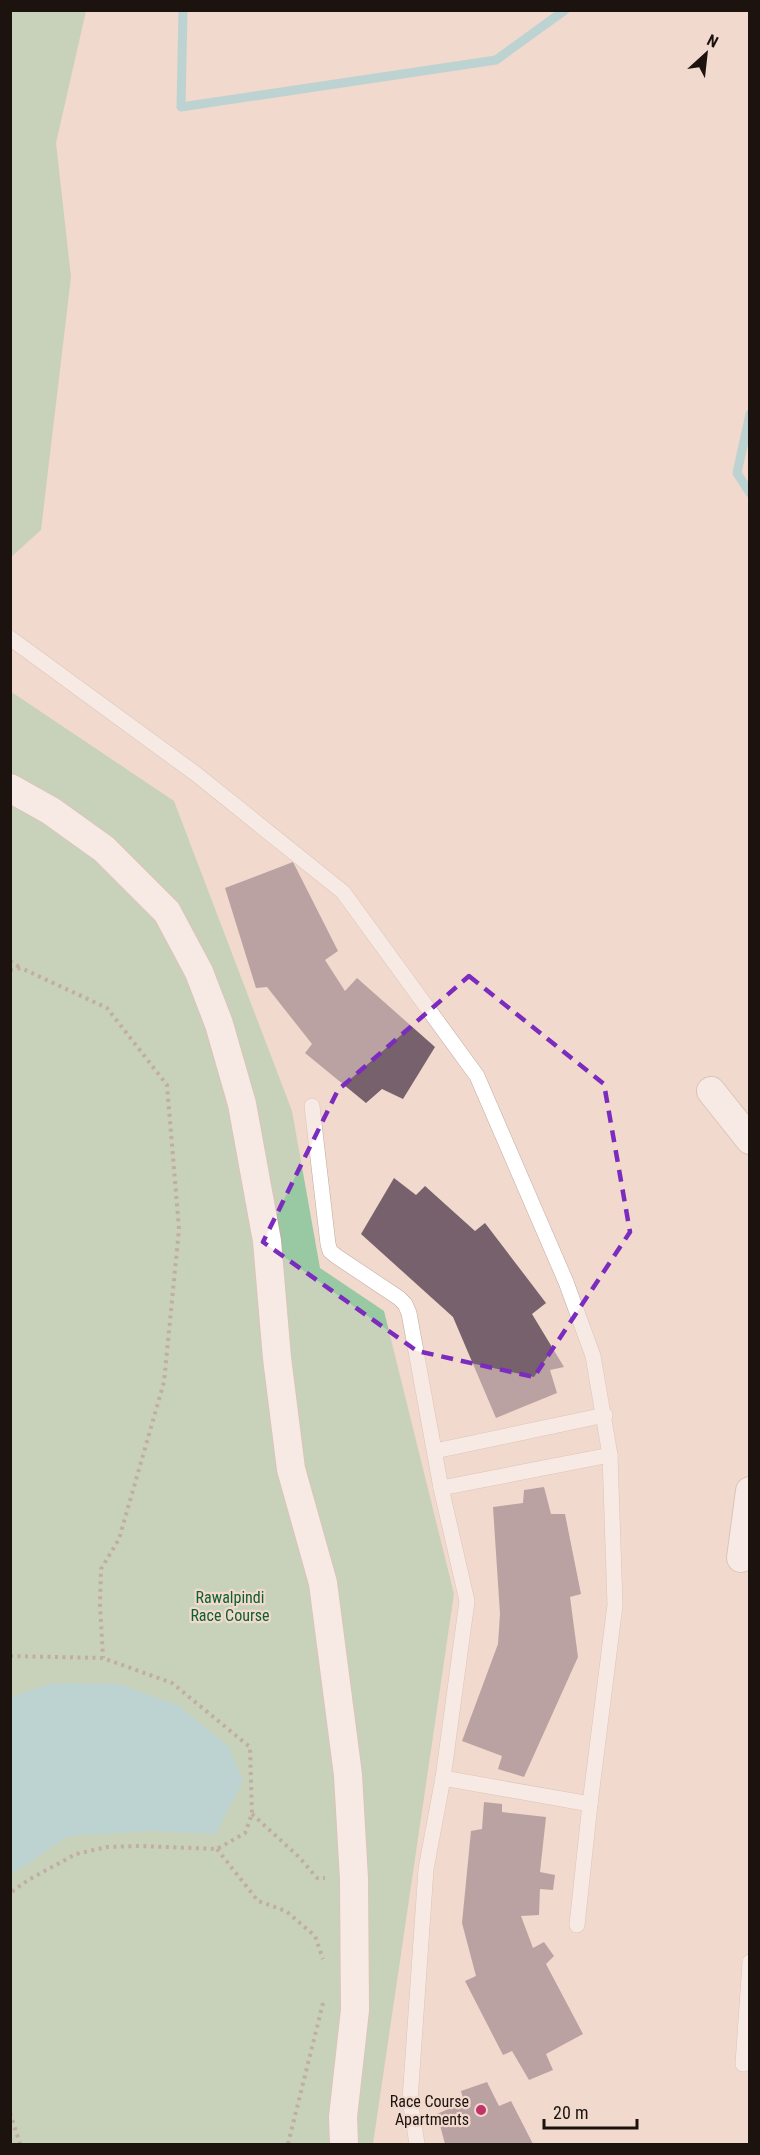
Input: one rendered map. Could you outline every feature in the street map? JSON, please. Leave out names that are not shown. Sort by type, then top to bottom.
[{"type":"street","points":[[10,788],[51,811],[104,849],[167,912],[199,972],[219,1024],[242,1104],[267,1241],[277,1358],[291,1469],[323,1583],[348,1775],[354,1879],[355,2010],[343,2117],[344,2145]]},
{"type":"street","points":[[711,1091],[750,1140]]},
{"type":"street","points":[[741,1558],[750,1491]]},
{"type":"lane","points":[[10,638],[196,774],[343,892],[477,1076],[570,1292],[593,1356],[610,1455],[615,1605],[577,1925]]},
{"type":"lane","points":[[312,1106],[330,1251],[399,1298],[409,1313],[441,1488],[467,1601],[443,1778],[426,1869],[410,2100],[417,2145]]},
{"type":"lane","points":[[435,1451],[604,1415]]},
{"type":"lane","points":[[441,1488],[610,1455]]},
{"type":"lane","points":[[443,1778],[590,1804]]},
{"type":"lane","points":[[742,2064],[750,1962]]},
{"type":"path","points":[[10,961],[107,1008],[167,1085],[179,1228],[164,1382],[119,1539],[101,1569],[103,1658]]},
{"type":"path","points":[[10,970],[21,968]]},
{"type":"path","points":[[10,1656],[103,1658],[172,1683],[250,1747],[252,1814],[245,1833],[217,1849],[130,1847],[107,1848],[76,1854],[28,1880],[10,1893]]},
{"type":"path","points":[[252,1814],[299,1857],[317,1878],[354,1879]]},
{"type":"path","points":[[217,1849],[258,1901],[286,1911],[315,1936],[326,1967]]},
{"type":"path","points":[[288,2145],[324,1999]]},
{"type":"path","points":[[10,2113],[20,2145]]},
{"type":"highlighted area","points":[[469,976],[604,1084],[630,1232],[534,1377],[417,1351],[263,1242],[338,1090]]},
{"type":"green space","points":[[11,10],[86,11],[56,143],[71,277],[41,530],[11,557]]},
{"type":"green space","name":"Rawalpindi Race Course","points":[[10,691],[174,801],[292,1111],[320,1268],[384,1311],[454,1594],[373,2144],[11,2144]]},
{"type":"water","points":[[53,1683],[119,1684],[179,1706],[229,1747],[243,1781],[216,1834],[150,1831],[68,1836],[11,1875],[11,1697]]},
{"type":"building","points":[[293,862],[338,951],[325,960],[345,991],[357,978],[435,1047],[403,1099],[382,1089],[366,1103],[305,1053],[312,1044],[267,987],[256,988],[225,888]]},
{"type":"building","points":[[394,1178],[416,1195],[425,1186],[475,1231],[485,1223],[546,1303],[532,1314],[564,1367],[550,1370],[557,1393],[496,1418],[453,1317],[361,1234]]},
{"type":"building","points":[[544,1487],[551,1514],[565,1514],[581,1594],[570,1597],[578,1657],[524,1777],[498,1769],[502,1756],[462,1741],[498,1644],[500,1614],[493,1507],[523,1503],[524,1490]]},
{"type":"building","points":[[484,1802],[502,1804],[502,1812],[546,1817],[540,1872],[555,1875],[553,1890],[540,1889],[539,1915],[521,1916],[533,1948],[544,1942],[554,1956],[546,1964],[583,2034],[546,2054],[553,2070],[529,2080],[512,2051],[503,2055],[465,1981],[476,1976],[462,1923],[471,1831],[482,1829]]},
{"type":"building","name":"Race Course Apartments","points":[[487,2082],[499,2106],[511,2101],[533,2144],[445,2144],[437,2114],[464,2102],[461,2091]]},
{"type":"waterway","points":[[183,10],[181,107],[496,60],[565,10]]},
{"type":"waterway","points":[[750,414],[737,473],[750,493]]},
{"type":"place","name":"Race Course Apartments","points":[[481,2110]]}]
